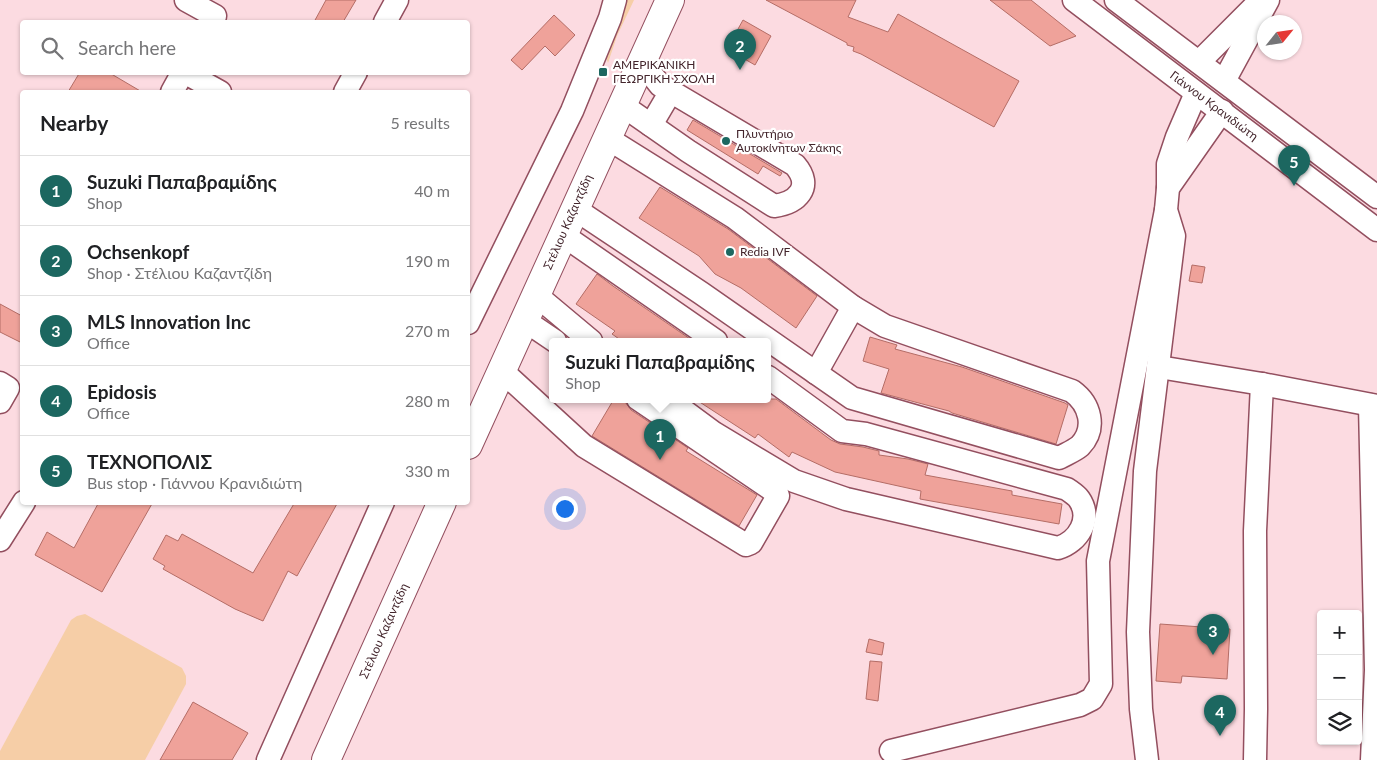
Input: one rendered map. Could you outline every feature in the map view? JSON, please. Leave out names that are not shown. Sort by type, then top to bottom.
[{"type":"main road","name":"Στέλιου Καζαντζίδη","points":[[470,440],[670,0]]},
{"type":"main road","name":"Στέλιου Καζαντζίδη","points":[[326,760],[441,505]]},
{"type":"street","points":[[186,0],[217,13]]},
{"type":"street","points":[[386,20],[397,0]]},
{"type":"street","points":[[470,319],[572,111],[610,18],[615,0]]},
{"type":"street","name":"Γιάννου Κρανιδιώτη","points":[[1074,0],[1377,230]]},
{"type":"street","name":"Γιάννου Κρανιδιώτη","points":[[1116,0],[1377,197]]},
{"type":"street","points":[[1199,62],[1260,0]]},
{"type":"street","points":[[1224,81],[1268,0]]},
{"type":"street","points":[[622,105],[774,206],[790,203],[800,194],[803,182],[795,165],[665,88],[652,75],[639,67]]},
{"type":"street","points":[[173,90],[182,75]]},
{"type":"street","points":[[189,75],[216,90]]},
{"type":"street","points":[[346,90],[354,75]]},
{"type":"street","points":[[651,125],[665,88]]},
{"type":"street","points":[[891,751],[1080,705],[1092,699],[1101,684],[1098,561],[1167,199],[1168,164],[1177,137],[1196,93]]},
{"type":"street","points":[[1147,760],[1140,709],[1138,632],[1145,471],[1174,236],[1167,199],[1222,111]]},
{"type":"street","points":[[607,138],[735,218],[853,307],[885,326],[1072,391],[1084,402],[1090,424],[1085,438],[1076,449],[1059,458],[852,398],[771,342]]},
{"type":"street","points":[[574,209],[766,338]]},
{"type":"street","points":[[563,235],[712,338]]},
{"type":"street","points":[[536,295],[587,338]]},
{"type":"street","points":[[816,373],[853,307]]},
{"type":"street","points":[[524,320],[550,338]]},
{"type":"street","points":[[1159,367],[1373,405],[1376,670],[1372,760]]},
{"type":"street","points":[[501,370],[584,446],[746,545],[750,543],[778,496],[777,493],[644,403]]},
{"type":"street","points":[[673,403],[714,433],[794,481],[846,499],[1058,548],[1072,542],[1082,529],[1084,522],[1082,505],[1078,498],[1067,489],[866,434],[842,431],[771,379]]},
{"type":"street","points":[[0,383],[8,388],[0,402]]},
{"type":"street","points":[[1255,760],[1254,531],[1262,384]]},
{"type":"street","points":[[0,540],[22,505]]},
{"type":"street","points":[[268,760],[382,505]]},
{"type":"shaded area","points":[[622,0],[634,0],[617,36],[608,63],[605,54]]},
{"type":"shaded area","points":[[85,614],[182,668],[186,676],[186,684],[145,760],[0,760],[0,751],[71,620]]},
{"type":"building","points":[[326,0],[356,0],[344,20],[315,20]]},
{"type":"building","points":[[766,0],[856,0],[848,17],[888,32],[898,14],[1019,81],[994,127],[853,51],[854,47],[847,45],[847,43]]},
{"type":"building","points":[[990,0],[1031,0],[1076,36],[1050,46]]},
{"type":"building","points":[[554,15],[575,35],[555,56],[545,46],[522,70],[511,60]]},
{"type":"building","points":[[743,20],[771,36],[755,65],[727,49]]},
{"type":"building","points":[[78,75],[113,75],[139,90],[69,90]]},
{"type":"building","points":[[693,120],[782,173],[780,176],[763,166],[758,174],[687,130]]},
{"type":"building","name":"Redia IVF","points":[[660,187],[728,229],[817,296],[796,328],[741,288],[715,274],[699,256],[639,218]]},
{"type":"building","points":[[1192,265],[1205,267],[1202,283],[1189,281]]},
{"type":"building","points":[[597,274],[689,338],[618,338],[612,334],[615,331],[576,304]]},
{"type":"building","points":[[0,304],[20,315],[20,342],[0,332]]},
{"type":"building","points":[[870,337],[897,345],[895,349],[962,367],[1065,403],[1068,405],[1056,444],[949,411],[881,393],[889,369],[863,361]]},
{"type":"building","points":[[771,399],[776,399],[831,440],[840,444],[863,447],[879,451],[879,455],[928,464],[925,475],[1012,491],[1012,495],[1062,504],[1059,524],[920,499],[921,491],[835,472],[792,452],[789,457],[758,434],[755,438],[701,403],[771,403]]},
{"type":"building","points":[[612,403],[626,403],[631,410],[688,448],[686,451],[757,495],[739,526],[592,436]]},
{"type":"building","points":[[97,505],[151,505],[102,592],[35,555],[47,532],[74,548]]},
{"type":"building","points":[[293,505],[336,505],[297,576],[288,571],[263,621],[235,609],[163,569],[165,566],[153,559],[166,535],[178,541],[182,534],[253,573]]},
{"type":"building","points":[[1160,624],[1230,629],[1227,679],[1182,676],[1181,683],[1156,681]]},
{"type":"building","points":[[869,639],[884,643],[882,655],[866,652]]},
{"type":"building","points":[[870,661],[882,662],[878,701],[866,699]]},
{"type":"building","points":[[193,702],[248,733],[232,760],[160,760]]},
{"type":"place","name":"Ochsenkopf","points":[[740,70]]},
{"type":"place","name":"ΑΜΕΡΙΚΑΝΙΚΗ ΓΕΩΡΓΙΚΗ ΣΧΟΛΗ","points":[[603,72]]},
{"type":"place","name":"Πλυντήριο Αυτοκίνητων Σάκης","points":[[726,141]]},
{"type":"place","name":"ΤΕΧΝΟΠΟΛΙΣ","points":[[1294,186]]},
{"type":"place","name":"Redia IVF","points":[[730,252]]},
{"type":"place","name":"Suzuki Παπαβραμίδης","points":[[660,460]]},
{"type":"place","name":"MLS Innovation Inc","points":[[1213,655]]},
{"type":"place","name":"Epidosis","points":[[1220,736]]}]
